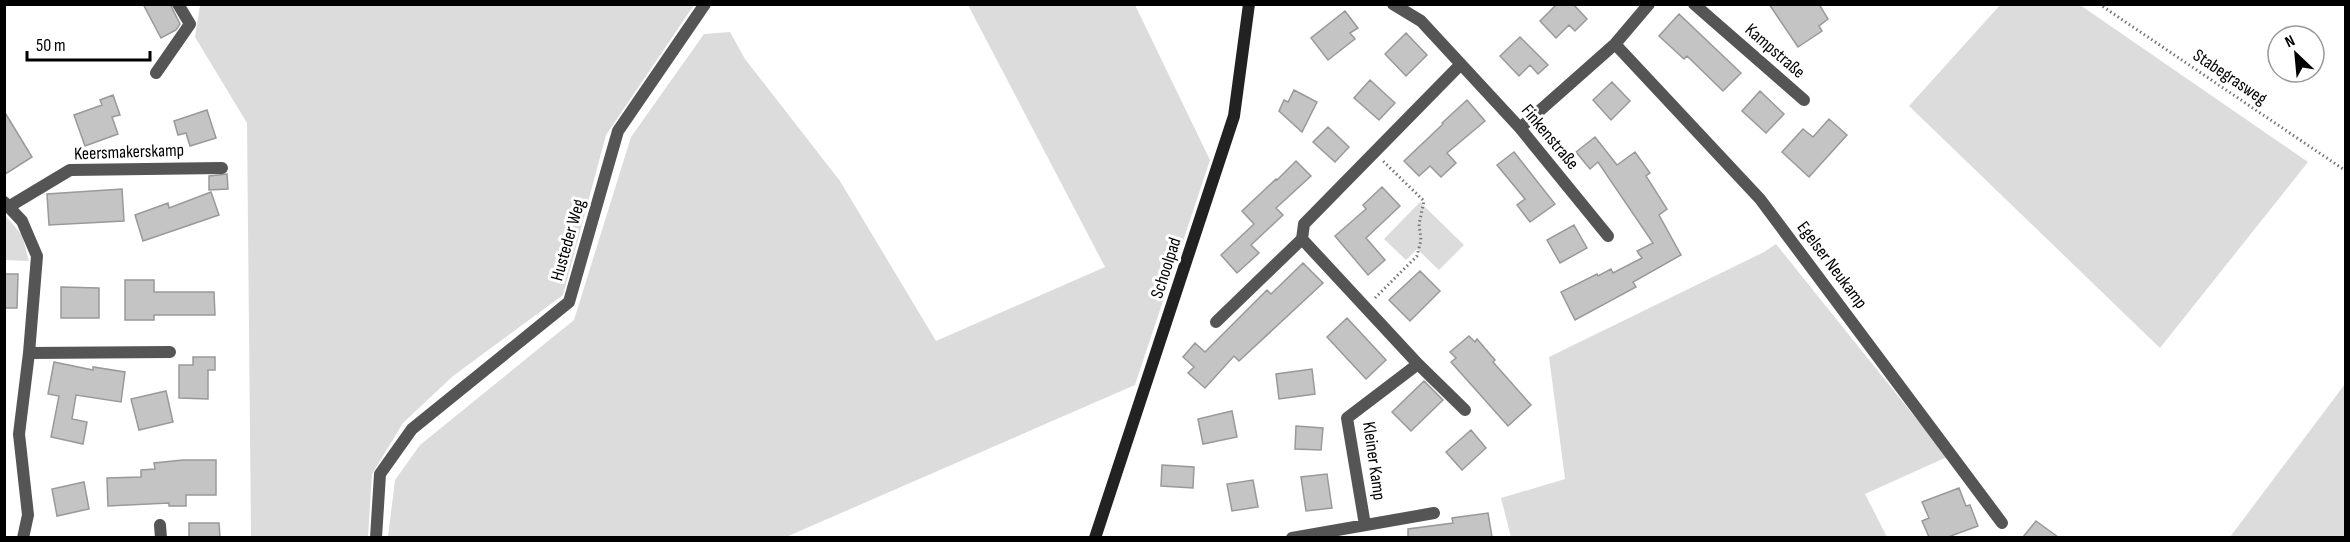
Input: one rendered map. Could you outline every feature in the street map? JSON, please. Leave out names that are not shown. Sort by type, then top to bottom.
[{"type":"street","points":[[156,73],[190,24],[178,4]]},
{"type":"street","name":"Husteder Weg","points":[[376,537],[380,474],[412,429],[569,302],[618,131],[705,4]]},
{"type":"street","name":"Schoolpad","points":[[1095,537],[1234,116],[1249,4]]},
{"type":"street","name":"Finkenstraße","points":[[1393,4],[1421,21],[1461,64],[1520,128],[1608,237]]},
{"type":"street","points":[[1520,128],[1615,44],[1649,4]]},
{"type":"street","name":"Kampstraße","points":[[1694,4],[1804,100]]},
{"type":"street","name":"Egelser Neukamp","points":[[1615,44],[1760,199],[2002,523]]},
{"type":"street","points":[[1216,322],[1302,239],[1304,224],[1461,64]]},
{"type":"street","name":"Keersmakerskamp","points":[[22,537],[28,515],[19,434],[37,256],[22,221],[7,204],[70,170],[222,168]]},
{"type":"street","points":[[1302,239],[1418,364],[1465,410]]},
{"type":"street","points":[[29,353],[170,352]]},
{"type":"street","name":"Kleiner Kamp","points":[[1365,525],[1347,418],[1418,364]]},
{"type":"street","name":"Kleiner Kamp","points":[[1292,537],[1434,513]]},
{"type":"path","name":"Stabegrasweg","points":[[2099,4],[2346,171]]},
{"type":"path","points":[[1365,307],[1418,256],[1421,240],[1419,224],[1425,201],[1374,152]]},
{"type":"shaded area","points":[[2001,4],[2080,5],[2308,162],[2160,348],[1909,106]]},
{"type":"shaded area","points":[[200,5],[694,5],[606,135],[563,295],[453,376],[403,423],[372,474],[368,537],[251,537],[247,123],[195,37]]},
{"type":"shaded area","points":[[968,5],[1135,5],[1210,160],[1135,385],[786,537],[388,537],[395,480],[420,445],[574,320],[631,137],[704,34],[730,32],[745,59],[840,181],[936,341],[1105,267]]},
{"type":"shaded area","points":[[1420,202],[1464,245],[1439,270],[1417,249],[1406,260],[1384,239]]},
{"type":"shaded area","points":[[4,214],[22,235],[29,261],[5,260]]},
{"type":"shaded area","points":[[1776,244],[1947,457],[1865,494],[1887,537],[1511,537],[1501,498],[1565,479],[1549,357],[1764,252]]},
{"type":"shaded area","points":[[2345,384],[2345,537],[2230,537]]},
{"type":"building","points":[[143,4],[170,4],[180,24],[176,30],[161,38]]},
{"type":"building","points":[[1557,4],[1573,4],[1587,19],[1575,31],[1569,25],[1556,38],[1540,21]]},
{"type":"building","points":[[1769,4],[1819,4],[1828,19],[1819,26],[1822,31],[1798,47]]},
{"type":"building","points":[[1345,11],[1358,28],[1350,33],[1355,39],[1328,60],[1311,38]]},
{"type":"building","points":[[1679,14],[1741,73],[1723,91],[1687,56],[1684,59],[1659,36]]},
{"type":"building","points":[[1406,33],[1427,55],[1406,76],[1385,54]]},
{"type":"building","points":[[1520,37],[1548,65],[1538,74],[1530,65],[1519,76],[1500,56]]},
{"type":"building","points":[[1370,80],[1395,103],[1379,120],[1354,98]]},
{"type":"building","points":[[1612,82],[1630,101],[1611,120],[1593,100]]},
{"type":"building","points":[[1294,90],[1317,102],[1302,132],[1279,111],[1284,100],[1288,102]]},
{"type":"building","points":[[1760,91],[1784,114],[1766,133],[1742,111]]},
{"type":"building","points":[[113,95],[120,115],[112,117],[118,134],[85,146],[74,115],[102,105],[100,100]]},
{"type":"building","points":[[1467,100],[1485,121],[1447,153],[1456,163],[1441,177],[1430,166],[1419,176],[1404,161]]},
{"type":"building","points":[[207,110],[216,138],[190,146],[186,133],[178,135],[174,121]]},
{"type":"building","points":[[4,111],[32,157],[4,175]]},
{"type":"building","points":[[1829,119],[1847,135],[1809,177],[1782,152],[1803,129],[1813,137]]},
{"type":"building","points":[[1328,127],[1349,147],[1335,162],[1313,142]]},
{"type":"building","points":[[1595,137],[1617,165],[1635,152],[1650,173],[1646,176],[1667,209],[1659,215],[1681,255],[1633,282],[1636,287],[1575,320],[1561,292],[1597,274],[1598,276],[1611,269],[1613,273],[1642,258],[1637,251],[1653,243],[1598,162],[1590,169],[1576,152]]},
{"type":"building","points":[[1514,152],[1555,204],[1530,222],[1517,205],[1525,199],[1497,165]]},
{"type":"building","points":[[1296,161],[1311,176],[1276,208],[1283,215],[1251,245],[1259,253],[1237,273],[1221,255],[1254,224],[1242,211]]},
{"type":"building","points":[[227,174],[228,189],[209,190],[209,176]]},
{"type":"building","points":[[1382,187],[1400,206],[1366,238],[1385,260],[1368,275],[1335,236],[1366,209],[1363,205]]},
{"type":"building","points":[[122,189],[124,221],[49,225],[47,194]]},
{"type":"building","points":[[211,192],[219,215],[143,241],[135,215],[168,203],[169,208]]},
{"type":"building","points":[[1574,225],[1587,248],[1560,263],[1547,240]]},
{"type":"building","points":[[1303,263],[1323,283],[1239,361],[1234,356],[1205,388],[1188,373],[1194,367],[1183,357],[1195,343],[1205,352],[1267,290],[1271,294]]},
{"type":"building","points":[[1420,271],[1440,291],[1410,321],[1389,300]]},
{"type":"building","points":[[4,274],[18,274],[17,308],[4,308]]},
{"type":"building","points":[[125,280],[154,280],[154,292],[214,292],[215,315],[154,315],[154,320],[125,320]]},
{"type":"building","points":[[61,287],[99,288],[99,318],[61,318]]},
{"type":"building","points":[[1347,318],[1386,360],[1366,379],[1327,337]]},
{"type":"building","points":[[1469,336],[1475,342],[1477,339],[1495,360],[1493,362],[1531,405],[1508,426],[1451,362],[1456,358],[1450,352]]},
{"type":"building","points":[[193,357],[215,357],[215,370],[208,370],[208,399],[179,398],[179,365],[193,365]]},
{"type":"building","points":[[54,362],[93,370],[93,367],[125,372],[121,402],[76,395],[72,419],[87,422],[83,444],[51,437],[59,396],[48,394]]},
{"type":"building","points":[[1312,369],[1315,394],[1279,399],[1276,374]]},
{"type":"building","points":[[1424,381],[1443,400],[1411,431],[1392,412]]},
{"type":"building","points":[[166,391],[173,422],[139,430],[131,399]]},
{"type":"building","points":[[1232,411],[1237,437],[1203,444],[1198,419]]},
{"type":"building","points":[[1296,426],[1323,428],[1321,450],[1295,449]]},
{"type":"building","points":[[1471,430],[1486,448],[1462,470],[1446,452]]},
{"type":"building","points":[[216,460],[216,495],[186,495],[186,506],[169,506],[169,503],[108,506],[107,478],[141,477],[141,470],[155,469],[154,463]]},
{"type":"building","points":[[1162,465],[1194,467],[1193,488],[1161,486]]},
{"type":"building","points":[[1327,474],[1332,508],[1306,511],[1301,477]]},
{"type":"building","points":[[1253,480],[1258,507],[1232,511],[1227,484]]},
{"type":"building","points":[[84,482],[89,509],[57,516],[52,489]]},
{"type":"building","points":[[1959,488],[1966,506],[1970,505],[1978,526],[1948,537],[1929,537],[1922,521],[1929,518],[1922,502]]},
{"type":"building","points":[[1488,513],[1492,537],[1408,537],[1408,529],[1453,523],[1452,518]]},
{"type":"building","points":[[2036,521],[2058,537],[2023,537]]},
{"type":"building","points":[[189,523],[219,523],[220,537],[189,537]]}]
